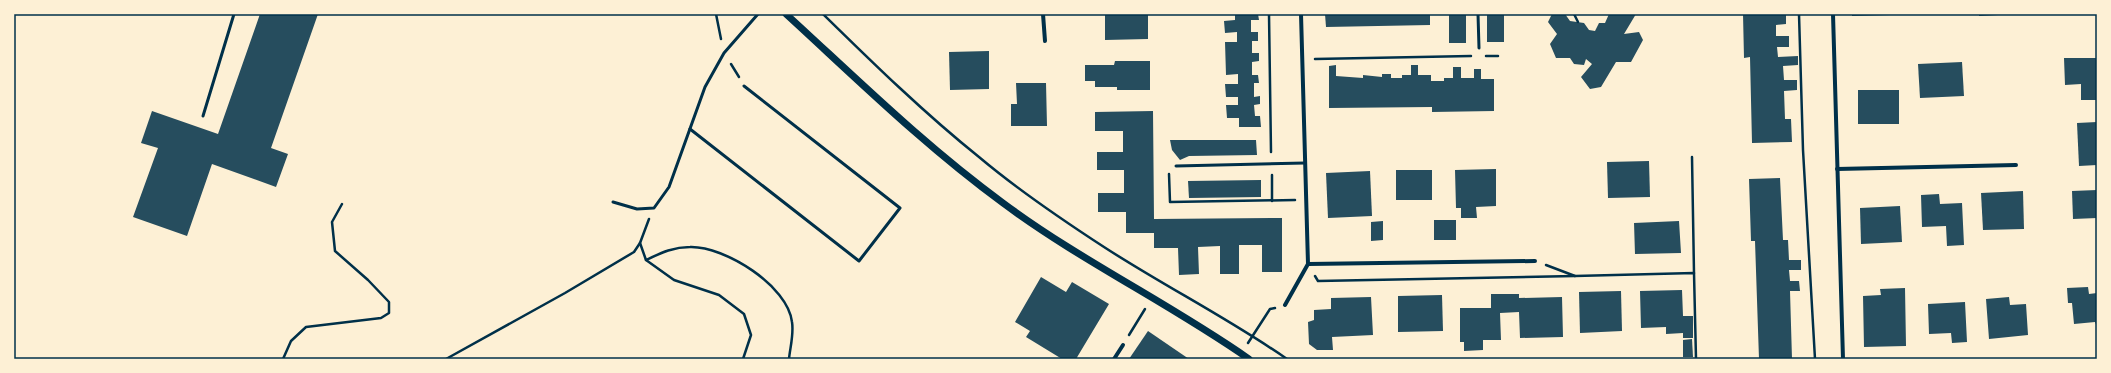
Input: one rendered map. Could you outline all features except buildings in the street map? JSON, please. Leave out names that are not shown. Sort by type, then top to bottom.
[{"type":"street","points":[[786,14],[910,128],[957,168],[1017,213],[1249,359]]},
{"type":"street","points":[[1044,14],[1045,41]]},
{"type":"street","points":[[1285,305],[1308,264],[1301,14]]},
{"type":"street","points":[[1833,14],[1843,359]]},
{"type":"street","points":[[1837,169],[2016,165]]},
{"type":"street","points":[[1308,264],[1535,261]]},
{"type":"street","points":[[1114,359],[1123,345]]},
{"type":"lane","points":[[203,116],[234,14]]},
{"type":"lane","points":[[613,202],[637,209],[654,208],[669,187],[705,87],[724,53],[758,14]]},
{"type":"lane","points":[[1478,14],[1479,48]]},
{"type":"lane","points":[[690,128],[859,261],[900,208],[744,86]]},
{"type":"lane","points":[[1176,166],[1305,163]]},
{"type":"path","points":[[823,14],[927,113],[1004,176],[1105,248],[1253,336],[1287,359]]},
{"type":"path","points":[[1269,14],[1272,201]]},
{"type":"path","points":[[1574,14],[1578,22]]},
{"type":"path","points":[[1799,14],[1803,150],[1815,359]]},
{"type":"path","points":[[1302,60],[1472,56]]},
{"type":"path","points":[[1480,56],[1498,56]]},
{"type":"path","points":[[1692,157],[1696,359]]},
{"type":"path","points":[[1169,167],[1170,202],[1306,200]]},
{"type":"path","points":[[283,359],[291,341],[306,328],[381,318],[389,313],[389,302],[368,280],[335,251],[332,222],[342,204]]},
{"type":"path","points":[[446,359],[565,293],[634,252],[640,243],[654,208]]},
{"type":"path","points":[[640,243],[646,260],[674,280],[719,295],[744,314],[750,334],[743,359]]},
{"type":"path","points":[[646,260],[668,249],[691,247],[716,251],[747,266],[783,298],[792,322],[788,359]]},
{"type":"path","points":[[1535,261],[1575,276]]},
{"type":"path","points":[[1308,264],[1318,281],[1694,274]]},
{"type":"path","points":[[1123,345],[1152,298]]},
{"type":"path","points":[[1253,336],[1270,309],[1285,305]]}]
